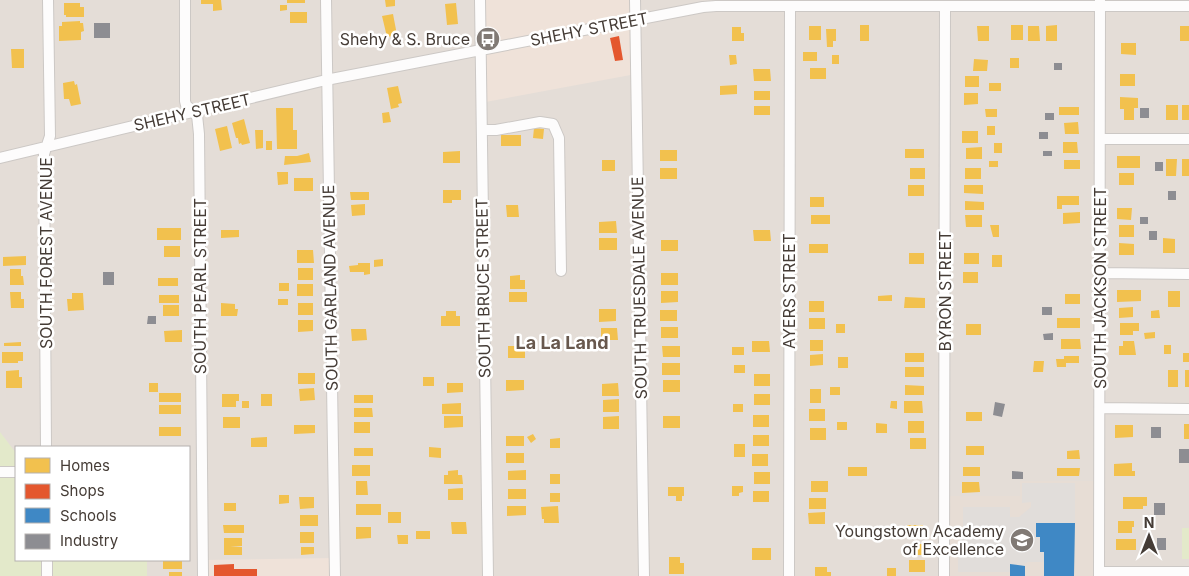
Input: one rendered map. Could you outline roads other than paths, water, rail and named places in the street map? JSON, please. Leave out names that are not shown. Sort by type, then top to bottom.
[{"type":"street","name":"SOUTH FOREST AVENUE","points":[[46,446],[44,154],[50,136],[48,0]]},
{"type":"street","name":"SOUTH PEARL STREET","points":[[185,0],[185,101],[186,105],[198,119],[199,134],[203,576]]},
{"type":"street","name":"SOUTH GARLAND AVENUE","points":[[326,0],[335,576]]},
{"type":"street","name":"SOUTH BRUCE STREET","points":[[480,0],[488,576]]},
{"type":"street","name":"SOUTH TRUESDALE AVENUE","points":[[635,0],[644,576]]},
{"type":"street","name":"SHEHY STREET","points":[[0,158],[326,80],[716,6],[790,6],[849,3],[945,6],[1100,3],[1189,6]]},
{"type":"street","name":"SOUTH JACKSON STREET","points":[[1099,574],[1100,3]]},
{"type":"street","name":"AYERS STREET","points":[[789,576],[790,6]]},
{"type":"street","name":"BYRON STREET","points":[[944,576],[945,6]]},
{"type":"street","points":[[482,130],[496,130],[540,122],[553,124],[556,128],[559,138],[561,271]]},
{"type":"street","points":[[1100,139],[1189,139]]},
{"type":"street","points":[[1100,273],[1189,274]]},
{"type":"street","points":[[1100,408],[1189,409]]},
{"type":"street","points":[[0,472],[15,472]]},
{"type":"street","points":[[47,561],[47,576]]},
{"type":"street","points":[[1099,574],[1189,572]]},
{"type":"place","name":"Shehy & S. Bruce","points":[[488,39]]},
{"type":"place","name":"Youngstown Academy of Excellence","points":[[1022,540]]},
{"type":"district","name":"La La Land","points":[[562,342]]}]
